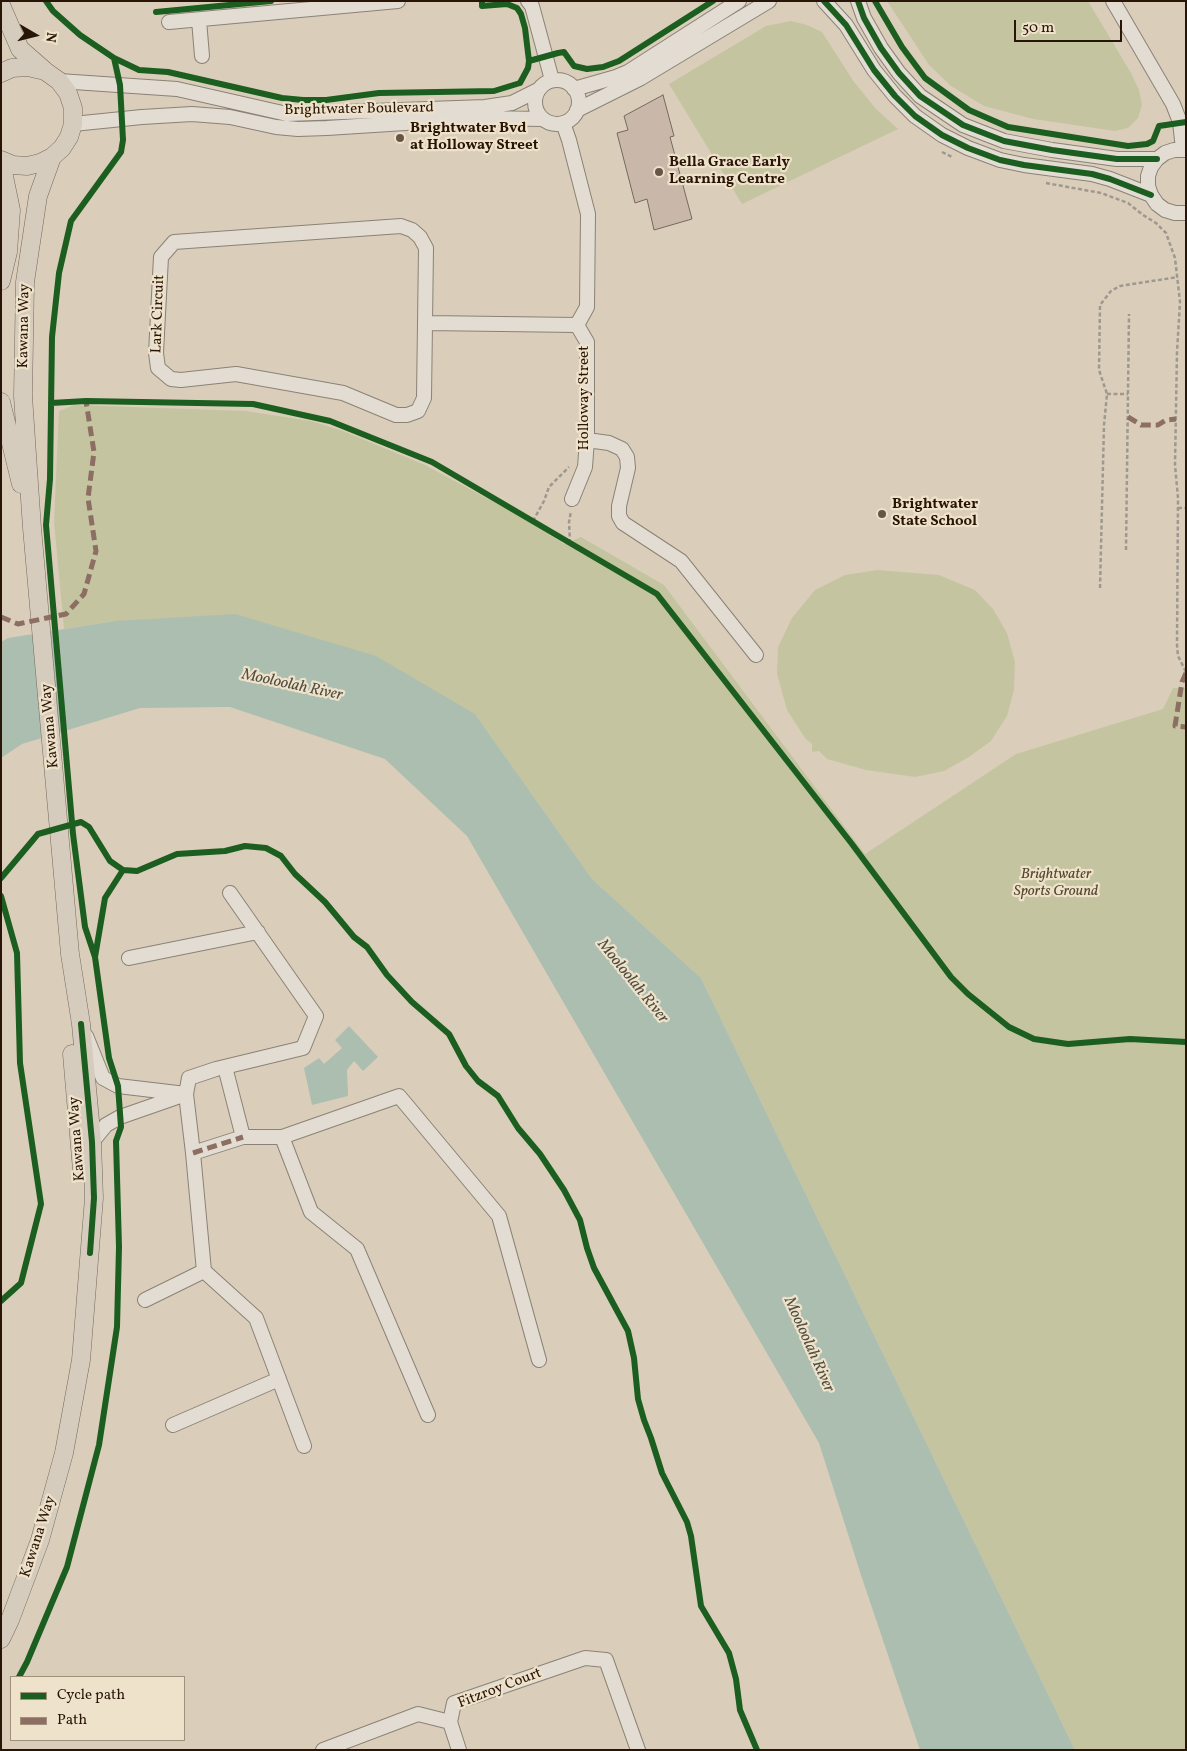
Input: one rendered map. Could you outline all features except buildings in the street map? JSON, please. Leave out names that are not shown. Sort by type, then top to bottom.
[{"type":"main road","points":[[1,6],[20,49],[52,76],[68,93],[73,108],[73,124],[69,137],[62,148],[52,157],[40,163],[27,166],[1,161]]},
{"type":"main road","points":[[1,73],[12,68],[28,67],[52,76]]},
{"type":"main road","name":"Kawana Way","points":[[1,1639],[40,1540],[64,1453],[81,1360],[94,1198],[92,1142],[81,1024],[70,954],[32,528],[24,396],[25,282],[38,196],[52,157]]},
{"type":"main road","name":"Kawana Way","points":[[1,161],[11,210],[8,252],[1,281]]},
{"type":"main road","name":"Kawana Way","points":[[1,402],[32,528]]},
{"type":"main road","name":"Kawana Way","points":[[70,954],[68,997],[90,1253]]},
{"type":"street","points":[[169,22],[398,1]]},
{"type":"street","points":[[528,1],[532,6],[552,80]]},
{"type":"street","points":[[574,89],[628,72],[739,1]]},
{"type":"street","points":[[577,110],[578,96],[574,89],[564,81],[552,80],[538,90],[536,108],[543,119],[552,123],[562,123],[568,120],[577,110],[641,78],[769,1]]},
{"type":"street","points":[[824,1],[846,25],[874,70],[894,96],[915,116],[942,135],[968,148],[1000,160],[1092,174],[1151,195]]},
{"type":"street","points":[[858,1],[864,18],[881,48],[900,73],[920,96],[963,125],[1004,141],[1052,150],[1116,159],[1157,159]]},
{"type":"street","points":[[1113,1],[1173,104],[1180,122],[1184,150],[1174,150],[1165,153],[1157,159],[1148,176],[1148,186],[1151,195],[1157,204],[1165,210],[1186,215]]},
{"type":"street","points":[[199,20],[202,56]]},
{"type":"street","name":"Brightwater Boulevard","points":[[52,76],[177,90],[286,114],[485,107],[512,103],[538,90]]},
{"type":"street","name":"Brightwater Boulevard","points":[[73,124],[192,114],[230,117],[276,127],[298,129],[483,118],[543,119]]},
{"type":"street","name":"Holloway Street","points":[[562,123],[569,140],[588,214],[587,307],[577,325],[586,342],[587,440],[585,467],[572,500]]},
{"type":"street","name":"Lark Circuit","points":[[401,226],[412,230],[420,237],[426,248],[426,323],[424,398],[418,410],[407,415],[396,415],[343,393],[236,374],[181,380],[171,379],[158,368],[156,353],[161,257],[174,242],[401,226]]},
{"type":"street","points":[[426,323],[577,325]]},
{"type":"street","points":[[587,440],[609,443],[622,449],[627,457],[628,468],[619,506],[619,516],[624,523],[681,561],[756,655]]},
{"type":"street","points":[[230,893],[316,1016],[304,1048],[225,1067],[189,1078],[186,1094],[204,1271],[256,1318],[304,1446]]},
{"type":"street","points":[[129,958],[258,932]]},
{"type":"street","points":[[81,1024],[102,1078],[118,1086],[186,1094]]},
{"type":"street","points":[[225,1067],[243,1137]]},
{"type":"street","points":[[92,1142],[106,1125],[120,1116],[186,1094]]},
{"type":"street","points":[[193,1153],[243,1137],[282,1137],[399,1096],[499,1216],[539,1360]]},
{"type":"street","points":[[282,1137],[311,1212],[357,1249],[428,1415]]},
{"type":"street","points":[[145,1300],[204,1271]]},
{"type":"street","points":[[173,1426],[279,1378]]},
{"type":"street","name":"Fitzroy Court","points":[[323,1750],[418,1714],[450,1722],[454,1703],[585,1658],[606,1660],[638,1750]]},
{"type":"street","points":[[450,1722],[459,1750]]},
{"type":"path","points":[[1169,240],[1178,277],[1180,315],[1177,352],[1175,465],[1178,508],[1177,645],[1178,656],[1186,672]]},
{"type":"path","points":[[1100,588],[1104,425],[1107,394],[1099,370],[1100,305],[1111,291],[1120,286],[1178,277]]},
{"type":"path","points":[[1126,550],[1129,314]]},
{"type":"path","points":[[1107,394],[1128,394]]},
{"type":"path","points":[[533,521],[549,487],[572,464]]},
{"type":"path","points":[[570,543],[569,522],[572,500]]},
{"type":"path","points":[[1178,508],[1186,508]]},
{"type":"path","points":[[524,516],[540,525]]},
{"type":"path","points":[[563,538],[578,548]]},
{"type":"green space","points":[[887,1],[1088,1],[1131,73],[1139,90],[1142,105],[1138,118],[1128,128],[1115,131],[1033,119],[984,106],[951,86],[929,65]]},
{"type":"green space","points":[[791,21],[807,25],[822,32],[854,82],[876,109],[898,129],[742,204],[669,84],[766,26]]},
{"type":"green space","name":"Brightwater Sports Ground","points":[[74,405],[246,411],[311,421],[343,431],[425,465],[520,516],[564,544],[581,537],[664,585],[865,854],[1016,754],[1163,709],[1173,688],[1186,688],[1186,1750],[1075,1750],[701,978],[592,879],[475,714],[115,621],[64,629],[54,522],[59,411]]},
{"type":"green space","points":[[877,570],[939,575],[975,590],[993,609],[1007,633],[1015,662],[1014,690],[1007,716],[991,741],[969,757],[944,771],[915,777],[866,770],[827,759],[819,751],[812,752],[812,744],[805,738],[787,710],[777,674],[778,647],[792,618],[815,590],[845,575]]},
{"type":"water","name":"Mooloolah River","points":[[235,614],[376,656],[475,714],[592,879],[701,978],[1075,1750],[920,1750],[819,1443],[467,836],[385,759],[230,707],[140,708],[22,744],[1,758],[1,642],[8,638],[115,621]]},
{"type":"water","points":[[349,1026],[378,1057],[363,1071],[354,1061],[347,1070],[348,1096],[312,1105],[304,1068],[319,1058],[324,1064],[342,1048],[335,1040]]},
{"type":"marked path","points":[[1,617],[18,624],[66,614],[84,594],[96,551],[88,498],[94,452],[86,401]]},
{"type":"marked path","points":[[1128,417],[1141,425],[1158,425],[1166,420],[1176,419]]},
{"type":"marked path","points":[[1186,673],[1182,682],[1175,726],[1186,727]]},
{"type":"marked path","points":[[193,1153],[243,1137]]},
{"type":"cycle path","points":[[46,1],[53,11],[80,35],[114,58],[120,85],[123,140],[121,152],[71,221],[59,273],[52,337],[50,479],[46,525],[73,834],[85,927],[95,957]]},
{"type":"cycle path","points":[[156,12],[271,1]]},
{"type":"cycle path","points":[[482,1],[482,6],[507,4],[517,8],[525,28],[529,61]]},
{"type":"cycle path","points":[[114,58],[139,70],[168,72],[282,98],[303,100],[326,100],[379,93],[494,91],[520,83],[528,68],[529,61],[558,53],[564,52],[574,66],[587,69],[603,67],[619,61],[713,1]]},
{"type":"cycle path","points":[[824,1],[846,25],[874,70],[895,96],[915,116],[942,135],[968,148],[1000,160],[1092,174],[1151,195]]},
{"type":"cycle path","points":[[858,1],[864,18],[881,48],[899,73],[920,96],[963,125],[1004,141],[1052,150],[1117,159],[1157,159]]},
{"type":"cycle path","points":[[875,1],[902,47],[925,78],[969,110],[1008,127],[1128,146],[1147,144],[1153,141],[1159,126],[1186,122]]},
{"type":"cycle path","points":[[51,403],[86,401],[253,404],[330,421],[432,462],[657,594],[852,844],[951,977],[968,994],[1009,1027],[1034,1039],[1068,1044],[1130,1039],[1186,1042]]},
{"type":"cycle path","points":[[1,878],[38,834],[81,822],[89,827],[110,861],[123,870],[137,871],[177,854],[225,851],[245,846],[266,848],[281,856],[295,874],[325,902],[354,937],[367,947],[387,975],[412,1002],[449,1034],[466,1066],[478,1081],[498,1096],[518,1128],[540,1154],[564,1190],[580,1220],[594,1268],[628,1331],[634,1358],[638,1399],[644,1420],[662,1473],[687,1522],[691,1536],[701,1606],[729,1653],[736,1679],[740,1710],[757,1750]]},
{"type":"cycle path","points":[[20,1676],[67,1567],[99,1445],[117,1327],[119,1247],[116,1141],[121,1127],[118,1086],[109,1058],[95,957],[105,898],[123,870]]},
{"type":"cycle path","points":[[1,896],[17,953],[20,1063],[41,1204],[21,1283],[1,1301]]},
{"type":"cycle path","points":[[81,1024],[92,1142],[94,1198],[90,1253]]},
{"type":"place","name":"Brightwater Bvd at Holloway Street","points":[[400,138]]},
{"type":"place","name":"Bella Grace Early Learning Centre","points":[[659,172]]},
{"type":"place","name":"Brightwater State School","points":[[882,514]]}]
